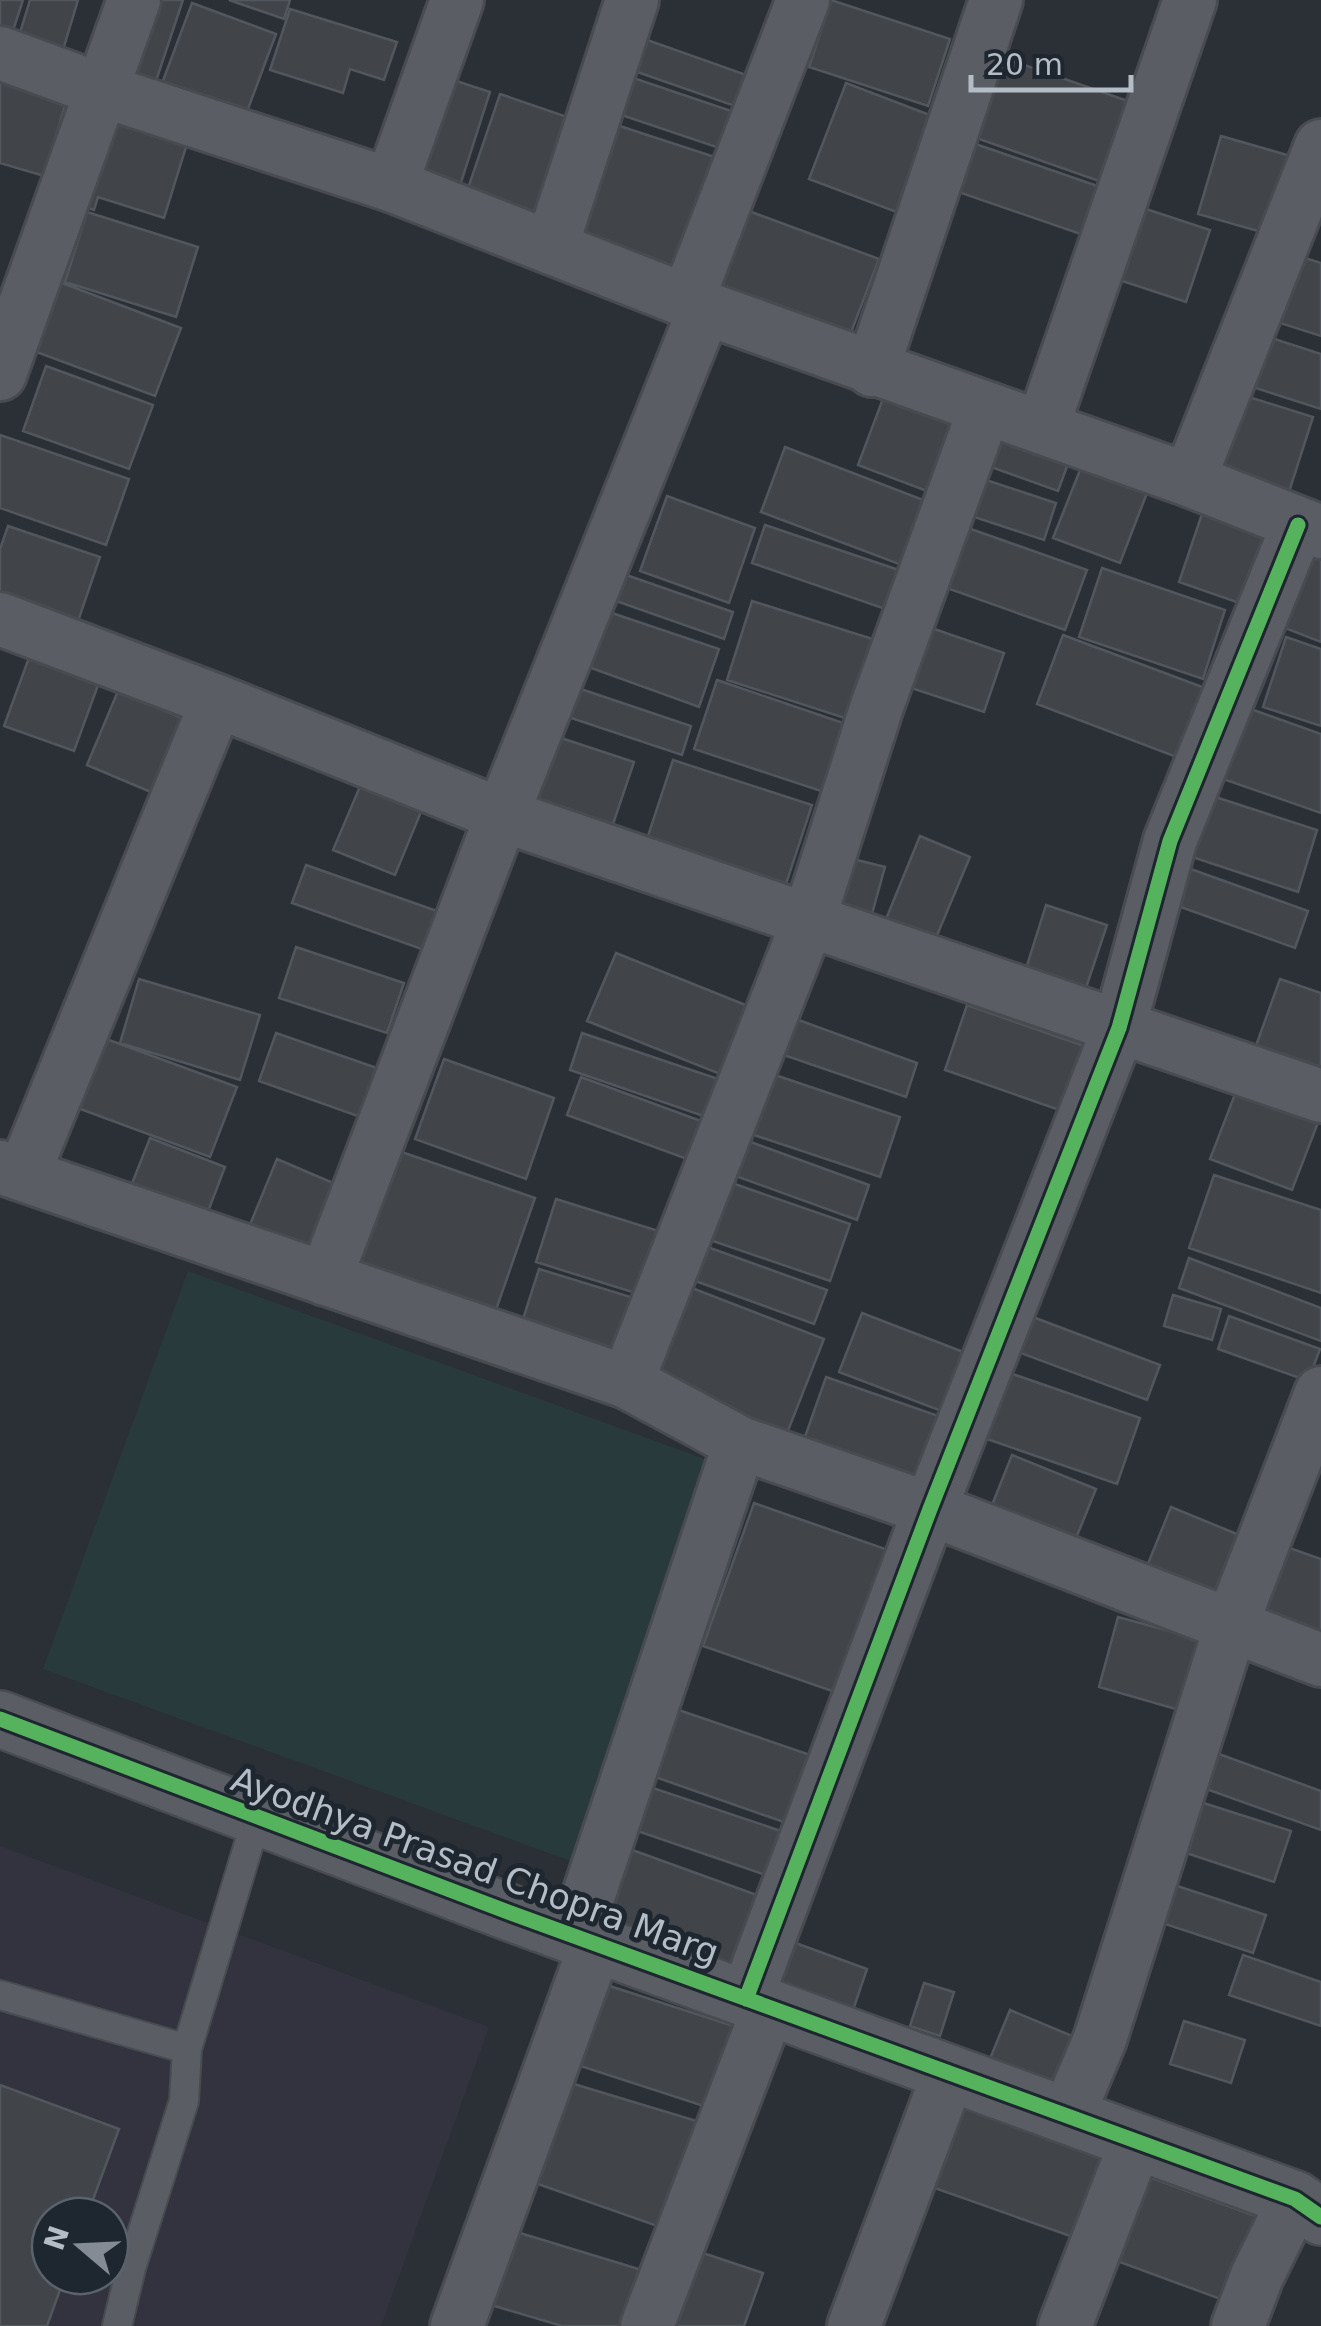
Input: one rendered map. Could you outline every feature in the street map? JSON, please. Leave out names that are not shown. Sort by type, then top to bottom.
[{"type":"street","points":[[0,374],[134,0]]},
{"type":"street","points":[[392,184],[457,0]]},
{"type":"street","points":[[551,248],[632,0]]},
{"type":"street","points":[[325,1278],[696,305],[802,0]]},
{"type":"street","points":[[872,370],[996,0]]},
{"type":"street","points":[[1042,428],[1190,0]]},
{"type":"street","points":[[0,53],[101,90],[392,184],[696,305],[1189,480],[1310,529],[1170,841],[1118,1028],[930,1509],[647,2326]]},
{"type":"street","points":[[1189,480],[1321,146]]},
{"type":"street","points":[[627,1382],[809,918],[877,706],[985,408]]},
{"type":"street","points":[[0,619],[502,815],[1321,1096]]},
{"type":"street","points":[[218,701],[12,1170],[627,1382],[740,1443],[930,1509],[1321,1660]]},
{"type":"street","points":[[1068,2117],[1100,2039],[1230,1626],[1321,1393]]},
{"type":"street","points":[[457,2326],[585,1940],[740,1443]]},
{"type":"street","name":"Ayodhya Prasad Chopra Marg","points":[[0,1720],[1308,2208]]},
{"type":"street","points":[[854,2326],[949,2073]]},
{"type":"street","points":[[1065,2326],[1136,2142]]},
{"type":"street","points":[[1238,2326],[1257,2276],[1308,2208]]},
{"type":"lane","points":[[117,2326],[131,2268],[184,2100],[187,2049],[258,1817]]},
{"type":"lane","points":[[0,1995],[187,2049]]},
{"type":"shaded area","points":[[188,1271],[757,1478],[612,1876],[43,1669]]},
{"type":"shaded area","points":[[0,1846],[489,2027],[381,2326],[0,2326]]},
{"type":"building","points":[[0,0],[23,0],[9,43],[0,40]]},
{"type":"building","points":[[30,0],[78,0],[60,60],[16,46]]},
{"type":"building","points":[[138,0],[183,0],[153,90],[109,74]]},
{"type":"building","points":[[229,0],[290,0],[284,19]]},
{"type":"building","points":[[831,0],[950,39],[928,106],[809,67]]},
{"type":"building","points":[[192,3],[276,34],[245,117],[161,86]]},
{"type":"building","points":[[290,9],[397,42],[384,80],[350,69],[343,93],[270,70]]},
{"type":"building","points":[[602,24],[766,82],[755,113],[591,56]]},
{"type":"building","points":[[993,54],[1145,107],[1116,187],[965,134]]},
{"type":"building","points":[[586,62],[737,113],[725,150],[574,99]]},
{"type":"building","points":[[438,75],[490,92],[457,195],[404,177]]},
{"type":"building","points":[[0,82],[66,102],[44,176],[0,163]]},
{"type":"building","points":[[846,83],[935,117],[899,213],[809,179]]},
{"type":"building","points":[[500,94],[576,120],[540,228],[463,203]]},
{"type":"building","points":[[101,106],[190,134],[164,218],[98,197],[94,210],[70,202]]},
{"type":"building","points":[[580,113],[724,160],[686,276],[542,229]]},
{"type":"building","points":[[1221,136],[1301,159],[1279,237],[1198,214]]},
{"type":"building","points":[[961,139],[1112,191],[1095,239],[944,187]]},
{"type":"building","points":[[1128,203],[1210,230],[1186,302],[1104,275]]},
{"type":"building","points":[[730,204],[879,259],[847,343],[698,288]]},
{"type":"building","points":[[87,212],[198,247],[176,317],[65,282]]},
{"type":"building","points":[[1280,250],[1321,263],[1321,336],[1258,316]]},
{"type":"building","points":[[49,278],[181,328],[155,396],[23,347]]},
{"type":"building","points":[[1256,333],[1321,354],[1321,409],[1240,383]]},
{"type":"building","points":[[46,366],[153,405],[129,469],[23,431]]},
{"type":"building","points":[[890,380],[964,408],[932,493],[858,465]]},
{"type":"building","points":[[1233,392],[1313,417],[1289,492],[1210,467]]},
{"type":"building","points":[[991,422],[1072,453],[1058,491],[977,462]]},
{"type":"building","points":[[0,435],[129,479],[106,545],[0,508]]},
{"type":"building","points":[[785,447],[931,503],[907,567],[761,512]]},
{"type":"building","points":[[1086,455],[1152,480],[1120,563],[1053,538]]},
{"type":"building","points":[[968,474],[1056,503],[1044,540],[956,511]]},
{"type":"building","points":[[667,496],[755,528],[729,603],[640,571]]},
{"type":"building","points":[[1205,505],[1275,529],[1248,606],[1179,582]]},
{"type":"building","points":[[951,522],[1087,570],[1065,630],[930,582]]},
{"type":"building","points":[[765,525],[908,573],[894,612],[752,563]]},
{"type":"building","points":[[8,526],[100,557],[75,630],[0,604],[0,549]]},
{"type":"building","points":[[1292,545],[1321,556],[1321,642],[1262,619]]},
{"type":"building","points":[[1102,568],[1225,610],[1203,679],[1079,637]]},
{"type":"building","points":[[609,569],[733,612],[724,639],[599,595]]},
{"type":"building","points":[[752,601],[879,641],[854,721],[727,680]]},
{"type":"building","points":[[591,606],[719,649],[699,707],[569,660]]},
{"type":"building","points":[[911,621],[1004,653],[984,712],[890,681]]},
{"type":"building","points":[[1063,635],[1205,688],[1179,758],[1037,704]]},
{"type":"building","points":[[1286,637],[1321,649],[1321,726],[1263,707]]},
{"type":"building","points":[[31,652],[101,677],[74,751],[4,726]]},
{"type":"building","points":[[717,680],[852,726],[830,794],[694,749]]},
{"type":"building","points":[[560,682],[691,726],[682,755],[550,711]]},
{"type":"building","points":[[118,691],[189,721],[158,795],[87,765]]},
{"type":"building","points":[[1228,701],[1321,734],[1321,813],[1203,772]]},
{"type":"building","points":[[543,732],[634,762],[608,839],[518,810]]},
{"type":"building","points":[[673,760],[812,805],[786,884],[647,839]]},
{"type":"building","points":[[367,770],[428,795],[395,875],[333,850]]},
{"type":"building","points":[[1200,792],[1317,830],[1298,892],[1180,853]]},
{"type":"building","points":[[920,836],[970,857],[935,940],[886,919]]},
{"type":"building","points":[[845,857],[885,867],[870,921],[831,911]]},
{"type":"building","points":[[1174,863],[1308,911],[1295,948],[1161,900]]},
{"type":"building","points":[[306,865],[454,917],[441,956],[292,903]]},
{"type":"building","points":[[1046,905],[1107,925],[1084,994],[1024,975]]},
{"type":"building","points":[[296,947],[404,983],[387,1033],[279,998]]},
{"type":"building","points":[[616,953],[753,1008],[725,1076],[587,1021]]},
{"type":"building","points":[[139,979],[260,1015],[240,1080],[120,1043]]},
{"type":"building","points":[[1280,979],[1321,993],[1321,1078],[1253,1054]]},
{"type":"building","points":[[967,1005],[1087,1047],[1065,1112],[945,1070]]},
{"type":"building","points":[[782,1014],[917,1063],[906,1097],[772,1051]]},
{"type":"building","points":[[90,1033],[237,1087],[210,1157],[64,1103]]},
{"type":"building","points":[[276,1033],[397,1075],[380,1124],[259,1081]]},
{"type":"building","points":[[582,1033],[724,1081],[712,1119],[570,1070]]},
{"type":"building","points":[[444,1059],[554,1098],[526,1179],[415,1139]]},
{"type":"building","points":[[757,1069],[900,1117],[880,1177],[736,1129]]},
{"type":"building","points":[[581,1077],[720,1128],[706,1166],[567,1115]]},
{"type":"building","points":[[1237,1089],[1319,1120],[1292,1190],[1210,1159]]},
{"type":"building","points":[[734,1136],[869,1185],[857,1220],[722,1171]]},
{"type":"building","points":[[150,1138],[225,1167],[201,1230],[125,1201]]},
{"type":"building","points":[[390,1148],[535,1198],[490,1327],[346,1278]]},
{"type":"building","points":[[277,1159],[340,1186],[308,1265],[244,1239]]},
{"type":"building","points":[[1214,1175],[1321,1210],[1321,1293],[1189,1248]]},
{"type":"building","points":[[726,1181],[850,1224],[830,1281],[707,1239]]},
{"type":"building","points":[[556,1199],[665,1233],[645,1296],[536,1262]]},
{"type":"building","points":[[688,1240],[827,1290],[814,1324],[676,1274]]},
{"type":"building","points":[[1189,1258],[1321,1308],[1321,1341],[1179,1288]]},
{"type":"building","points":[[539,1269],[647,1302],[624,1375],[516,1341]]},
{"type":"building","points":[[679,1283],[824,1339],[784,1441],[640,1384]]},
{"type":"building","points":[[1173,1295],[1221,1309],[1212,1340],[1164,1326]]},
{"type":"building","points":[[1017,1311],[1160,1365],[1147,1400],[1002,1346]]},
{"type":"building","points":[[862,1313],[979,1358],[957,1417],[839,1372]]},
{"type":"building","points":[[1229,1316],[1320,1349],[1308,1381],[1218,1349]]},
{"type":"building","points":[[1007,1372],[1140,1418],[1117,1484],[984,1438]]},
{"type":"building","points":[[826,1377],[947,1419],[922,1494],[800,1451]]},
{"type":"building","points":[[1012,1455],[1096,1489],[1068,1558],[984,1525]]},
{"type":"building","points":[[754,1503],[905,1556],[855,1699],[703,1646]]},
{"type":"building","points":[[1171,1507],[1249,1539],[1220,1607],[1143,1576]]},
{"type":"building","points":[[1278,1544],[1321,1559],[1321,1638],[1255,1613]]},
{"type":"building","points":[[1118,1617],[1199,1639],[1179,1710],[1099,1687]]},
{"type":"building","points":[[661,1704],[825,1760],[801,1828],[638,1771]]},
{"type":"building","points":[[1208,1750],[1321,1791],[1321,1830],[1195,1785]]},
{"type":"building","points":[[632,1781],[781,1831],[766,1875],[617,1824]]},
{"type":"building","points":[[1191,1799],[1291,1831],[1274,1882],[1174,1849]]},
{"type":"building","points":[[624,1847],[768,1899],[736,1990],[591,1940]]},
{"type":"building","points":[[1156,1879],[1266,1915],[1253,1953],[1144,1917]]},
{"type":"building","points":[[790,1941],[867,1969],[846,2031],[768,2003]]},
{"type":"building","points":[[1243,1955],[1321,1982],[1321,2026],[1229,1995]]},
{"type":"building","points":[[591,1980],[746,2030],[719,2111],[565,2061]]},
{"type":"building","points":[[924,1983],[954,1992],[940,2036],[910,2026]]},
{"type":"building","points":[[1010,2010],[1084,2041],[1057,2109],[982,2078]]},
{"type":"building","points":[[1184,2021],[1245,2040],[1231,2083],[1170,2064]]},
{"type":"building","points":[[554,2078],[710,2125],[677,2233],[518,2177]]},
{"type":"building","points":[[0,2085],[119,2129],[94,2196],[30,2196],[30,2296],[58,2296],[47,2326],[0,2326]]},
{"type":"building","points":[[945,2097],[1117,2158],[1087,2242],[915,2181]]},
{"type":"building","points":[[1130,2170],[1277,2224],[1245,2308],[1098,2254]]},
{"type":"building","points":[[497,2226],[652,2273],[636,2326],[562,2326],[474,2300]]},
{"type":"building","points":[[682,2246],[763,2273],[744,2326],[654,2326]]},
{"type":"cycle path","points":[[746,1999],[930,1509],[1119,1028],[1170,841],[1298,525]]},
{"type":"cycle path","points":[[0,1719],[508,1912],[1295,2199],[1321,2217]]}]
